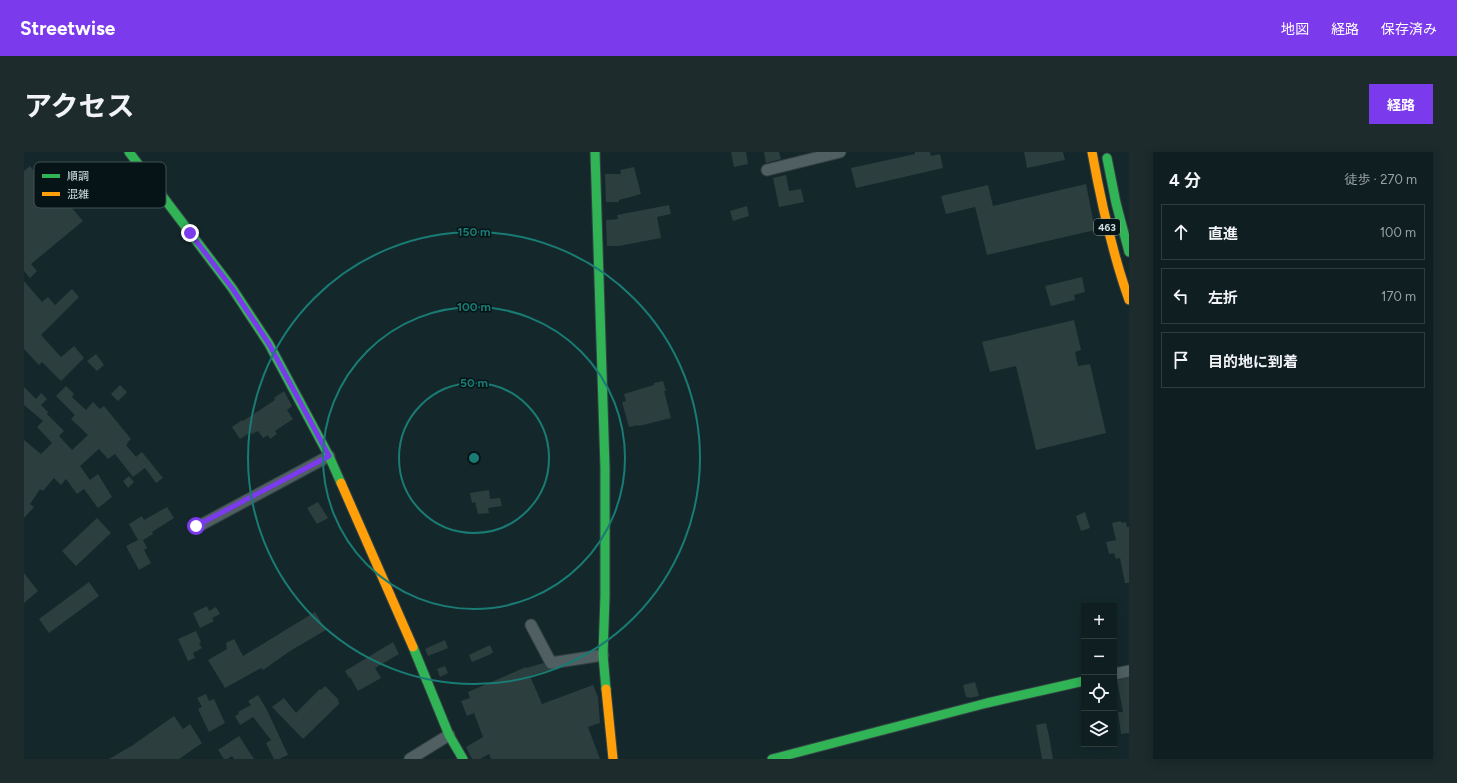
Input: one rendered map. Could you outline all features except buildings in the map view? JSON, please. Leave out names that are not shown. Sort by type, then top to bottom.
[{"type":"main road","points":[[129,152],[137,162]]},
{"type":"main road","points":[[595,152],[605,468],[605,596],[603,655],[613,759]]},
{"type":"main road","name":"463","points":[[1092,152],[1103,214],[1129,300]]},
{"type":"main road","name":"463","points":[[1106,152],[1116,203],[1129,252]]},
{"type":"main road","points":[[166,201],[227,282],[269,344],[329,456],[406,630],[449,734],[463,759]]},
{"type":"main road","points":[[772,759],[987,703],[1081,682]]},
{"type":"street","points":[[767,170],[840,152]]},
{"type":"street","points":[[196,526],[329,456]]},
{"type":"street","points":[[531,625],[551,664],[603,655]]},
{"type":"street","points":[[1117,673],[1129,671]]},
{"type":"street","points":[[410,759],[449,734]]},
{"type":"traffic: fast","points":[[129,152],[137,162]]},
{"type":"traffic: fast","points":[[595,152],[605,468],[605,596],[603,655],[606,689]]},
{"type":"traffic: fast","points":[[1107,158],[1116,203],[1129,252]]},
{"type":"traffic: fast","points":[[166,201],[232,288],[269,344],[329,456],[341,483]]},
{"type":"traffic: fast","points":[[413,647],[449,735],[463,759]]},
{"type":"traffic: fast","points":[[772,759],[987,703],[1081,682]]},
{"type":"traffic: slow","points":[[1092,152],[1099,189],[1117,264],[1129,300]]},
{"type":"traffic: slow","points":[[341,483],[413,647]]},
{"type":"traffic: slow","points":[[606,689],[613,759]]},
{"type":"route","points":[[190,233],[232,288],[269,344],[329,456],[196,526]]}]
